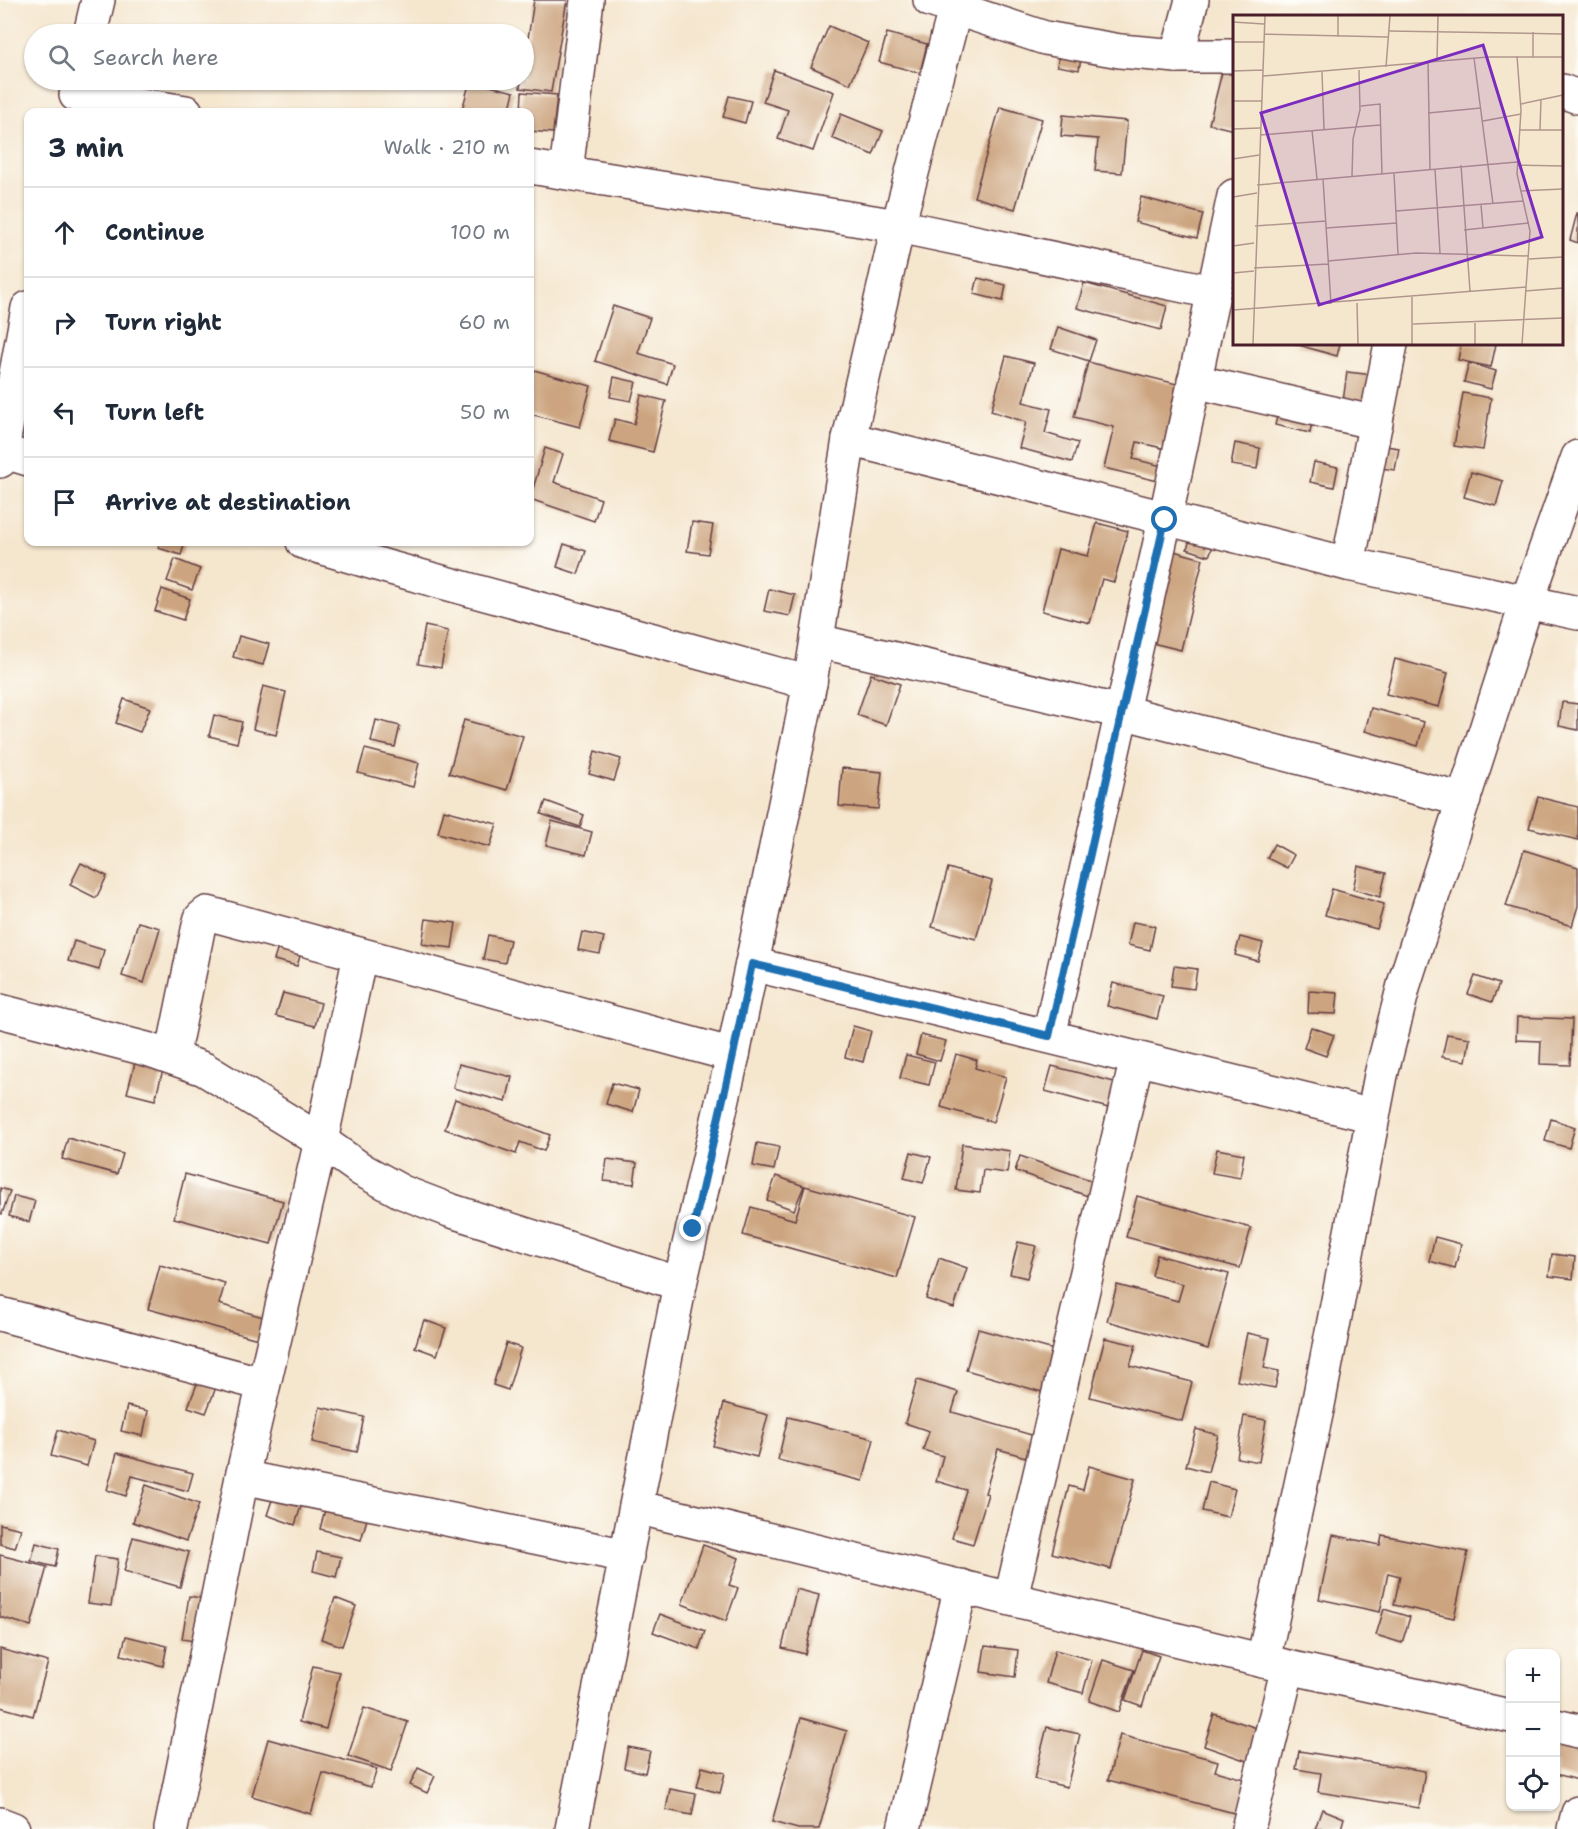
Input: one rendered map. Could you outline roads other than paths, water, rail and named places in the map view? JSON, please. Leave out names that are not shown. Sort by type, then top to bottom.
[{"type":"street","points":[[92,24],[98,0]]},
{"type":"street","points":[[566,172],[587,0]]},
{"type":"street","points":[[1177,56],[1192,0]]},
{"type":"street","points":[[572,1829],[681,1284],[733,1055],[810,683],[849,439],[898,226],[964,6],[1045,38],[1120,51],[1177,56],[1233,56]]},
{"type":"street","points":[[1563,92],[1578,97]]},
{"type":"street","points":[[76,96],[158,108]]},
{"type":"street","points":[[534,168],[898,226],[1213,292]]},
{"type":"street","points":[[1049,1036],[1165,520],[1233,201]]},
{"type":"street","points":[[10,457],[7,378],[24,321]]},
{"type":"street","points":[[1348,564],[1391,345]]},
{"type":"street","points":[[1194,381],[1376,423]]},
{"type":"street","points":[[849,439],[1348,564],[1578,613]]},
{"type":"street","points":[[1248,1829],[1318,1405],[1381,1075],[1405,981],[1527,603],[1578,457]]},
{"type":"street","points":[[332,546],[389,554],[810,683]]},
{"type":"street","points":[[818,641],[1122,712],[1464,800]]},
{"type":"street","points":[[172,1057],[199,925],[201,918],[207,913],[733,1055]]},
{"type":"street","points":[[171,1829],[242,1476],[321,1141],[360,955]]},
{"type":"street","points":[[752,964],[1373,1116]]},
{"type":"street","points":[[0,1011],[172,1057],[204,1069],[321,1141],[362,1170],[402,1192],[449,1210],[681,1284]]},
{"type":"street","points":[[1011,1598],[1137,1058]]},
{"type":"street","points":[[0,1314],[263,1384]]},
{"type":"street","points":[[242,1476],[627,1556]]},
{"type":"street","points":[[636,1507],[1275,1664],[1506,1715]]},
{"type":"street","points":[[904,1829],[961,1586]]},
{"type":"street","points":[[1560,1727],[1578,1731]]},
{"type":"street","points":[[1574,1829],[1578,1813]]},
{"type":"street","points":[[0,1824],[13,1829]]}]
